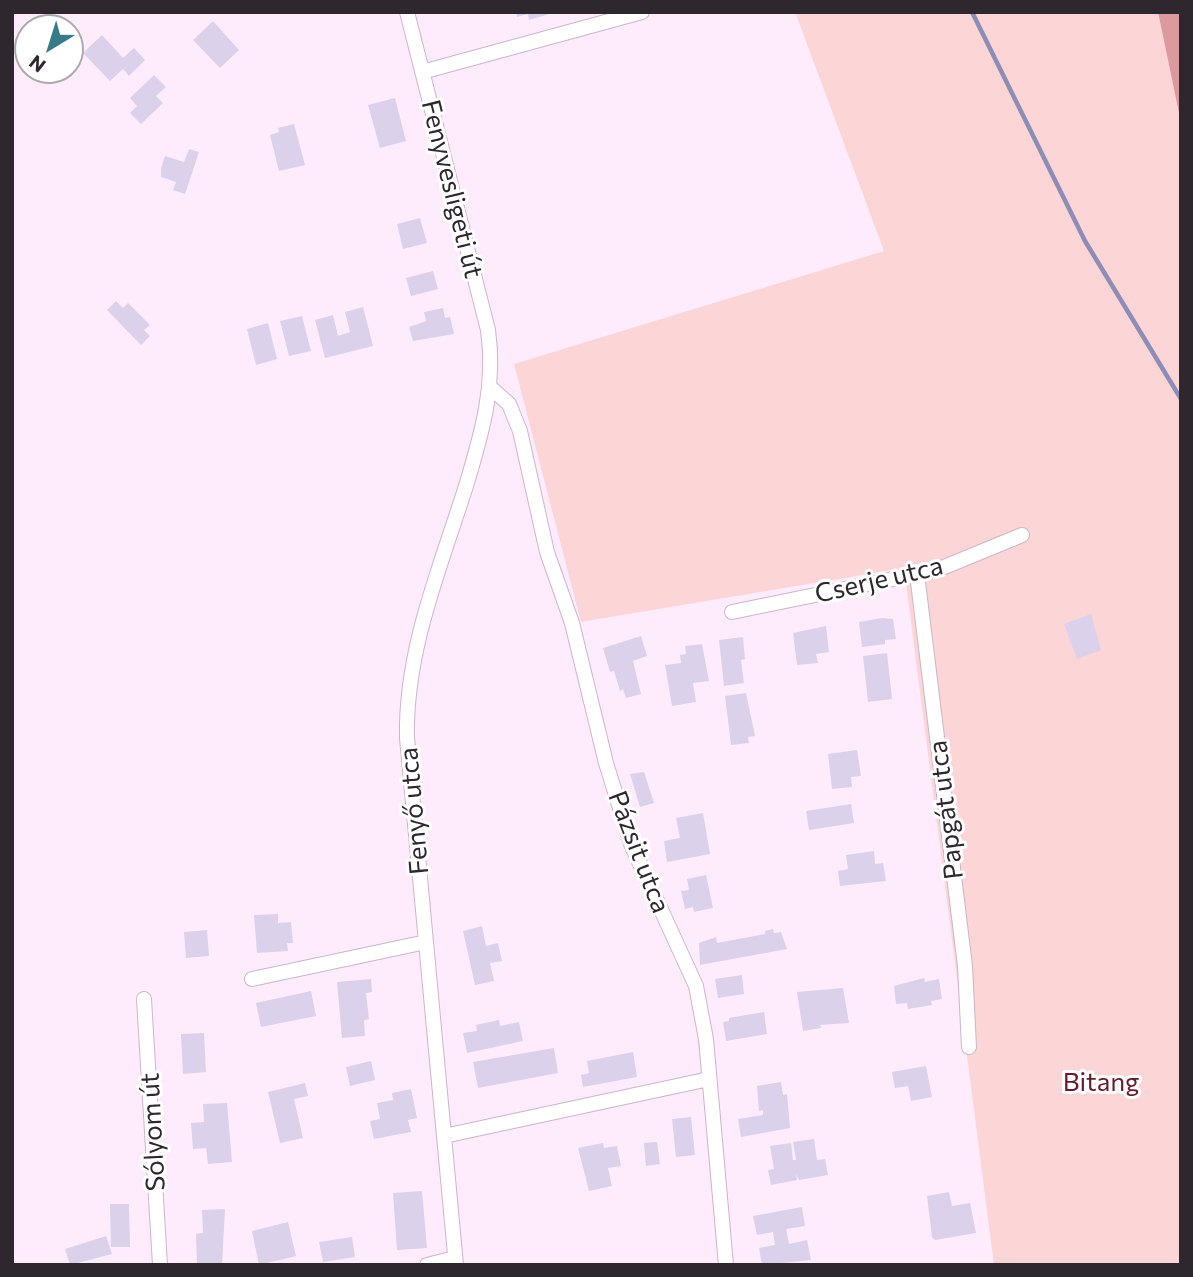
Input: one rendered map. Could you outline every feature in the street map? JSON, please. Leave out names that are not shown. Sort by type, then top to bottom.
[{"type":"street","name":"Fenyvesligeti út","points":[[407,12],[488,330],[492,367]]},
{"type":"street","points":[[422,72],[642,12]]},
{"type":"street","name":"Fenyő utca","points":[[455,1262],[407,738],[407,693],[420,630],[485,425],[492,367]]},
{"type":"street","name":"Pázsit utca","points":[[491,388],[509,404],[515,416],[547,552],[572,623],[606,763],[631,844],[696,986],[702,1008],[726,1265]]},
{"type":"street","name":"Cserje utca","points":[[732,612],[937,570],[1022,536]]},
{"type":"street","name":"Papgát utca","points":[[917,574],[965,966],[969,1047]]},
{"type":"street","points":[[252,979],[426,942]]},
{"type":"street","name":"Sólyom út","points":[[145,999],[160,1265]]},
{"type":"street","points":[[444,1136],[709,1079]]},
{"type":"street","points":[[427,1265],[455,1262]]},
{"type":"green space","name":"Bitang","points":[[795,12],[1158,12],[1181,123],[1181,1265],[994,1265],[904,568],[581,622],[514,364],[884,251]]},
{"type":"shaded area","points":[[1158,12],[1181,12],[1181,123]]},
{"type":"building","points":[[516,12],[553,13],[529,20],[528,14],[517,17]]},
{"type":"building","points":[[213,21],[239,50],[220,68],[193,40]]},
{"type":"building","points":[[102,35],[123,58],[134,48],[145,60],[129,76],[123,69],[110,81],[84,52]]},
{"type":"building","points":[[154,75],[166,87],[156,96],[163,103],[141,124],[130,113],[137,106],[130,98]]},
{"type":"building","points":[[395,98],[406,141],[380,148],[368,105]]},
{"type":"building","points":[[294,124],[305,165],[279,171],[270,135],[279,132],[278,128]]},
{"type":"building","points":[[189,149],[199,152],[185,194],[173,190],[176,182],[161,177],[161,168],[165,156],[184,162]]},
{"type":"building","points":[[420,218],[427,243],[403,249],[397,224]]},
{"type":"building","points":[[433,271],[438,289],[411,296],[406,278]]},
{"type":"building","points":[[116,301],[123,308],[128,303],[150,325],[144,330],[150,336],[141,345],[107,310]]},
{"type":"building","points":[[363,307],[373,346],[325,358],[315,320],[333,315],[338,336],[350,332],[345,312]]},
{"type":"building","points":[[443,308],[445,318],[450,317],[454,334],[413,341],[409,327],[426,321],[424,312]]},
{"type":"building","points":[[302,316],[311,351],[289,356],[280,321]]},
{"type":"building","points":[[268,323],[277,359],[256,365],[247,329]]},
{"type":"building","points":[[1091,614],[1101,650],[1077,659],[1064,624]]},
{"type":"building","points":[[893,619],[896,639],[885,640],[885,644],[862,647],[859,622]]},
{"type":"building","points":[[826,626],[829,652],[816,654],[818,663],[797,665],[793,633]]},
{"type":"building","points":[[641,636],[647,656],[633,661],[641,694],[626,698],[623,689],[620,691],[614,671],[610,672],[603,648]]},
{"type":"building","points":[[743,637],[745,659],[741,660],[744,683],[724,686],[719,640]]},
{"type":"building","points":[[702,644],[709,681],[693,683],[696,702],[672,706],[665,665],[681,663],[680,655],[686,654],[685,646]]},
{"type":"building","points":[[887,653],[892,699],[868,702],[863,656]]},
{"type":"building","points":[[746,693],[755,736],[748,737],[749,743],[731,745],[725,696]]},
{"type":"building","points":[[857,750],[861,776],[851,777],[852,787],[832,789],[828,754]]},
{"type":"building","points":[[644,772],[654,803],[640,807],[630,774]]},
{"type":"building","points":[[851,804],[854,823],[809,830],[806,811]]},
{"type":"building","points":[[703,813],[710,854],[667,862],[664,841],[680,838],[676,818]]},
{"type":"building","points":[[874,851],[875,864],[883,863],[886,881],[840,886],[838,871],[848,869],[846,855]]},
{"type":"building","points":[[706,875],[713,908],[694,912],[693,907],[685,909],[681,891],[689,890],[687,879]]},
{"type":"building","points":[[278,914],[278,923],[291,922],[293,943],[287,943],[288,951],[257,953],[254,915]]},
{"type":"building","points":[[482,926],[486,946],[498,943],[502,961],[490,963],[494,981],[475,985],[463,931]]},
{"type":"building","points":[[773,929],[774,933],[781,932],[787,949],[700,965],[699,943],[716,937],[717,943],[765,934],[765,931]]},
{"type":"building","points":[[207,930],[209,956],[186,958],[184,932]]},
{"type":"building","points":[[742,975],[744,994],[718,998],[715,979]]},
{"type":"building","points":[[924,978],[925,982],[939,979],[942,999],[931,1001],[932,1005],[908,1009],[907,1003],[896,1004],[894,986]]},
{"type":"building","points":[[371,979],[372,992],[366,993],[369,1019],[364,1020],[365,1036],[342,1038],[337,982]]},
{"type":"building","points":[[843,988],[849,1023],[820,1025],[821,1028],[803,1031],[797,992]]},
{"type":"building","points":[[311,991],[316,1016],[261,1027],[256,1003]]},
{"type":"building","points":[[764,1012],[767,1034],[726,1041],[723,1022],[729,1021],[729,1018]]},
{"type":"building","points":[[499,1020],[500,1026],[519,1022],[523,1041],[467,1053],[463,1033],[477,1031],[476,1025]]},
{"type":"building","points":[[204,1033],[206,1072],[183,1074],[181,1034]]},
{"type":"building","points":[[554,1048],[558,1073],[478,1088],[473,1062]]},
{"type":"building","points":[[633,1052],[637,1077],[583,1087],[581,1075],[589,1073],[587,1061]]},
{"type":"building","points":[[371,1061],[375,1080],[350,1086],[346,1067]]},
{"type":"building","points":[[926,1066],[932,1097],[911,1101],[908,1086],[895,1088],[892,1072]]},
{"type":"building","points":[[781,1082],[783,1095],[787,1094],[790,1128],[741,1137],[738,1119],[763,1115],[763,1110],[759,1111],[757,1086]]},
{"type":"building","points":[[305,1083],[308,1096],[294,1099],[303,1138],[280,1143],[268,1092]]},
{"type":"building","points":[[411,1089],[417,1118],[408,1120],[411,1132],[374,1139],[370,1121],[380,1119],[377,1103],[393,1100],[392,1093]]},
{"type":"building","points":[[227,1103],[232,1162],[208,1164],[206,1148],[193,1149],[191,1123],[204,1122],[203,1104]]},
{"type":"building","points":[[691,1117],[695,1155],[676,1157],[672,1119]]},
{"type":"building","points":[[814,1139],[817,1160],[825,1159],[828,1175],[799,1180],[796,1174],[797,1180],[771,1185],[768,1170],[774,1169],[770,1146],[791,1143],[793,1160],[796,1160],[793,1142]]},
{"type":"building","points":[[657,1142],[660,1164],[646,1166],[644,1143]]},
{"type":"building","points":[[603,1143],[604,1148],[617,1146],[621,1166],[608,1168],[612,1186],[589,1191],[578,1148]]},
{"type":"building","points":[[422,1191],[427,1248],[397,1250],[393,1193]]},
{"type":"building","points":[[949,1192],[952,1206],[970,1203],[976,1233],[935,1240],[932,1237],[927,1196]]},
{"type":"building","points":[[110,1204],[129,1204],[130,1247],[111,1247]]},
{"type":"building","points":[[802,1207],[805,1226],[786,1229],[789,1244],[807,1240],[811,1260],[762,1265],[759,1248],[775,1245],[773,1232],[757,1235],[753,1216]]},
{"type":"building","points":[[225,1209],[222,1265],[197,1265],[196,1234],[203,1233],[202,1210]]},
{"type":"building","points":[[288,1222],[296,1256],[259,1265],[252,1231]]},
{"type":"building","points":[[106,1236],[112,1254],[70,1265],[65,1249]]},
{"type":"building","points":[[352,1237],[355,1257],[323,1262],[319,1242]]},
{"type":"waterway","points":[[972,12],[1085,241],[1181,399]]}]
